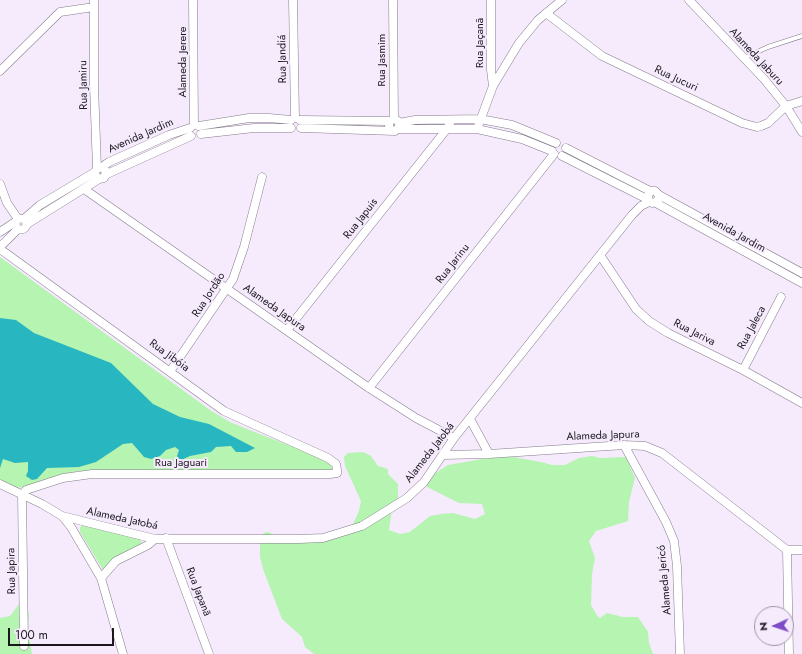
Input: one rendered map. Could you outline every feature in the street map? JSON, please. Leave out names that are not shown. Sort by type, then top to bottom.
[{"type":"street","name":"Alameda Jerere","points":[[193,0],[196,128]]},
{"type":"street","name":"Rua Jandiá","points":[[293,0],[294,122]]},
{"type":"street","name":"Rua Jasmim","points":[[393,0],[394,124]]},
{"type":"street","name":"Rua Jaçanã","points":[[492,0],[491,70],[493,86]]},
{"type":"street","points":[[477,129],[493,86],[519,43],[546,13],[562,0]]},
{"type":"street","name":"Alameda Jaburu","points":[[689,0],[744,58],[786,106],[802,132]]},
{"type":"street","points":[[0,71],[60,12],[94,3]]},
{"type":"street","name":"Rua Jamiru","points":[[94,3],[94,85],[100,172]]},
{"type":"street","name":"Rua Jucuri","points":[[546,13],[602,56],[742,123],[757,127],[761,126],[786,106],[802,101]]},
{"type":"street","name":"Avenida Jardim","points":[[294,122],[296,131],[301,128],[394,124],[407,120],[480,119],[512,125],[558,150],[802,274]]},
{"type":"street","name":"Rua Japuis","points":[[287,330],[446,130],[452,120]]},
{"type":"street","name":"Avenida Jardim","points":[[0,232],[84,189],[100,172],[116,159],[169,135],[196,128],[254,128],[294,122],[394,124],[446,130],[477,129],[522,139],[558,150]]},
{"type":"street","name":"Avenida Jardim","points":[[0,248],[20,223],[40,205],[100,172],[191,136],[196,137],[196,128]]},
{"type":"street","name":"Rua Jarinu","points":[[369,388],[558,150]]},
{"type":"street","name":"Rua Jordão","points":[[171,370],[233,279],[244,247],[262,177]]},
{"type":"street","points":[[0,184],[7,203],[20,223]]},
{"type":"street","name":"Alameda Japura","points":[[84,189],[369,388],[416,418],[454,438]]},
{"type":"street","name":"Avenida Jardim","points":[[652,198],[802,283]]},
{"type":"street","name":"Alameda Jatobá","points":[[1,487],[22,495],[62,516],[155,539],[299,540],[323,538],[344,533],[362,526],[407,498],[424,482],[454,438],[632,215],[652,198]]},
{"type":"street","name":"Rua Jibóia","points":[[0,248],[171,370],[224,410],[328,458],[336,464]]},
{"type":"street","name":"Rua Jariva","points":[[600,255],[636,310],[649,320],[675,336],[743,370],[802,403]]},
{"type":"street","name":"Rua Jaleca","points":[[743,370],[781,297]]},
{"type":"street","points":[[470,419],[489,454]]},
{"type":"street","name":"Alameda Japura","points":[[443,455],[489,454],[624,444],[645,446],[662,453],[787,550]]},
{"type":"street","name":"Alameda Jericó","points":[[624,444],[666,522],[674,541],[677,566],[680,654]]},
{"type":"street","name":"Rua Jaguari","points":[[22,495],[26,490],[46,483],[79,475],[330,474],[336,473],[336,464]]},
{"type":"street","name":"Rua Japira","points":[[22,495],[24,646]]},
{"type":"street","points":[[62,516],[71,527],[101,578],[123,654]]},
{"type":"street","name":"Rua Japanã","points":[[166,538],[209,654]]},
{"type":"street","points":[[101,578],[116,561],[148,545],[155,539]]},
{"type":"street","points":[[789,654],[787,550],[802,550]]},
{"type":"lane","points":[[744,58],[768,47],[802,36]]},
{"type":"green space","points":[[0,257],[210,410],[230,422],[330,461],[334,468],[332,471],[78,471],[25,487],[16,488],[0,481]]},
{"type":"green space","points":[[363,452],[371,456],[378,466],[388,469],[388,474],[398,484],[398,499],[392,509],[389,530],[400,534],[410,532],[430,516],[453,513],[475,519],[485,514],[482,504],[459,503],[427,487],[426,484],[434,474],[448,465],[482,459],[491,453],[552,465],[565,465],[579,458],[592,456],[600,458],[626,457],[635,478],[629,502],[628,521],[596,531],[589,541],[595,558],[592,574],[591,605],[600,618],[607,613],[623,617],[638,617],[648,632],[649,643],[653,654],[314,654],[305,647],[302,637],[282,619],[263,569],[260,557],[260,537],[264,533],[269,532],[281,541],[318,537],[352,526],[359,511],[361,501],[345,466],[344,457],[348,453]]},
{"type":"green space","points":[[82,525],[140,538],[142,544],[103,570],[80,532]]},
{"type":"green space","points":[[19,604],[22,604],[29,612],[28,630],[32,654],[0,654],[0,618],[10,616]]},
{"type":"water","points":[[0,318],[16,320],[34,333],[111,363],[153,404],[180,417],[209,424],[255,448],[247,452],[236,452],[231,446],[216,447],[211,452],[190,456],[179,461],[177,456],[179,450],[175,447],[166,450],[160,456],[151,459],[144,457],[132,443],[123,444],[96,462],[79,467],[47,468],[37,479],[32,480],[26,476],[28,471],[28,462],[15,463],[3,459],[0,468]]}]
